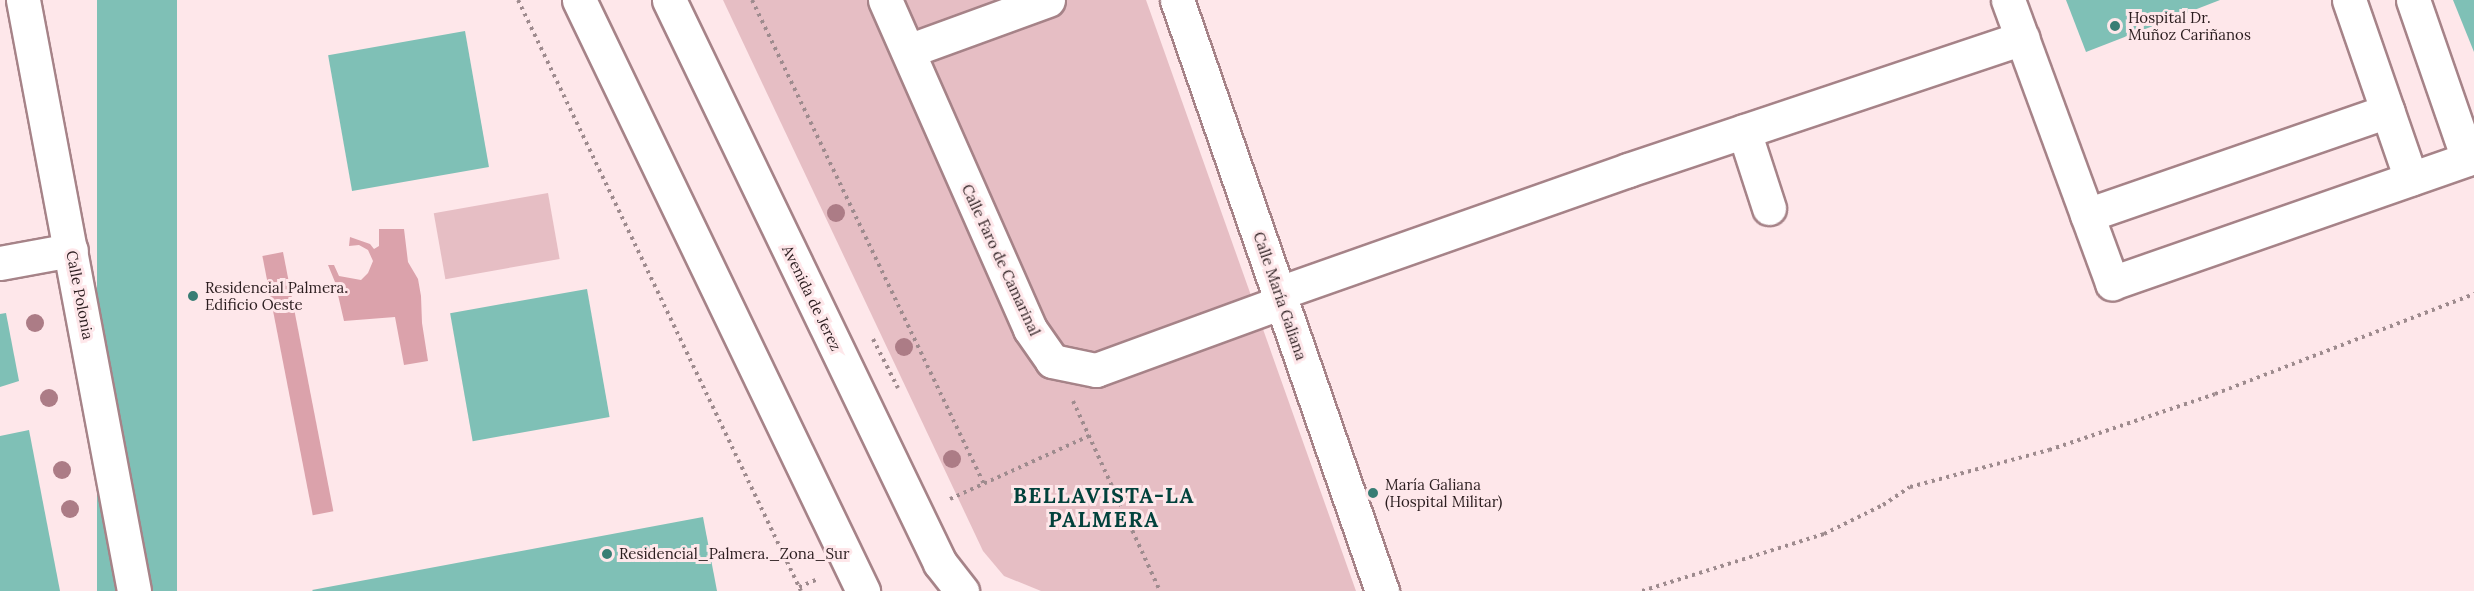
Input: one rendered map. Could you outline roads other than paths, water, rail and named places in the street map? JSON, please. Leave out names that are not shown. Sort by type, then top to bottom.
[{"type":"street","name":"Calle Polonia","points":[[23,0],[134,591]]},
{"type":"street","points":[[579,0],[863,591]]},
{"type":"street","name":"Avenida de Jerez","points":[[669,0],[940,563],[962,591]]},
{"type":"street","name":"Calle Faro de Camarinal","points":[[885,0],[1030,329],[1052,361],[1096,369],[1280,297]]},
{"type":"street","points":[[908,51],[1047,0]]},
{"type":"street","name":"Calle María Galiana","points":[[1177,0],[1382,591]]},
{"type":"street","points":[[2008,0],[2112,283],[2471,158],[2413,0]]},
{"type":"street","points":[[2349,0],[2411,179]]},
{"type":"street","points":[[1280,297],[1744,131],[2022,38]]},
{"type":"street","points":[[2087,215],[2387,111]]},
{"type":"street","points":[[1744,131],[1769,208]]},
{"type":"street","points":[[0,263],[71,250]]},
{"type":"place","name":"Hospital Dr. Muñoz Cariñanos","points":[[2115,26]]},
{"type":"place","name":"Residencial Palmera. Edificio Oeste","points":[[193,296]]},
{"type":"place","name":"María Galiana (Hospital Militar)","points":[[1373,493]]},
{"type":"place","name":"Residencial_Palmera._Zona_Sur","points":[[607,554]]},
{"type":"district","name":"BELLAVISTA-LA PALMERA","points":[[1104,508]]}]
